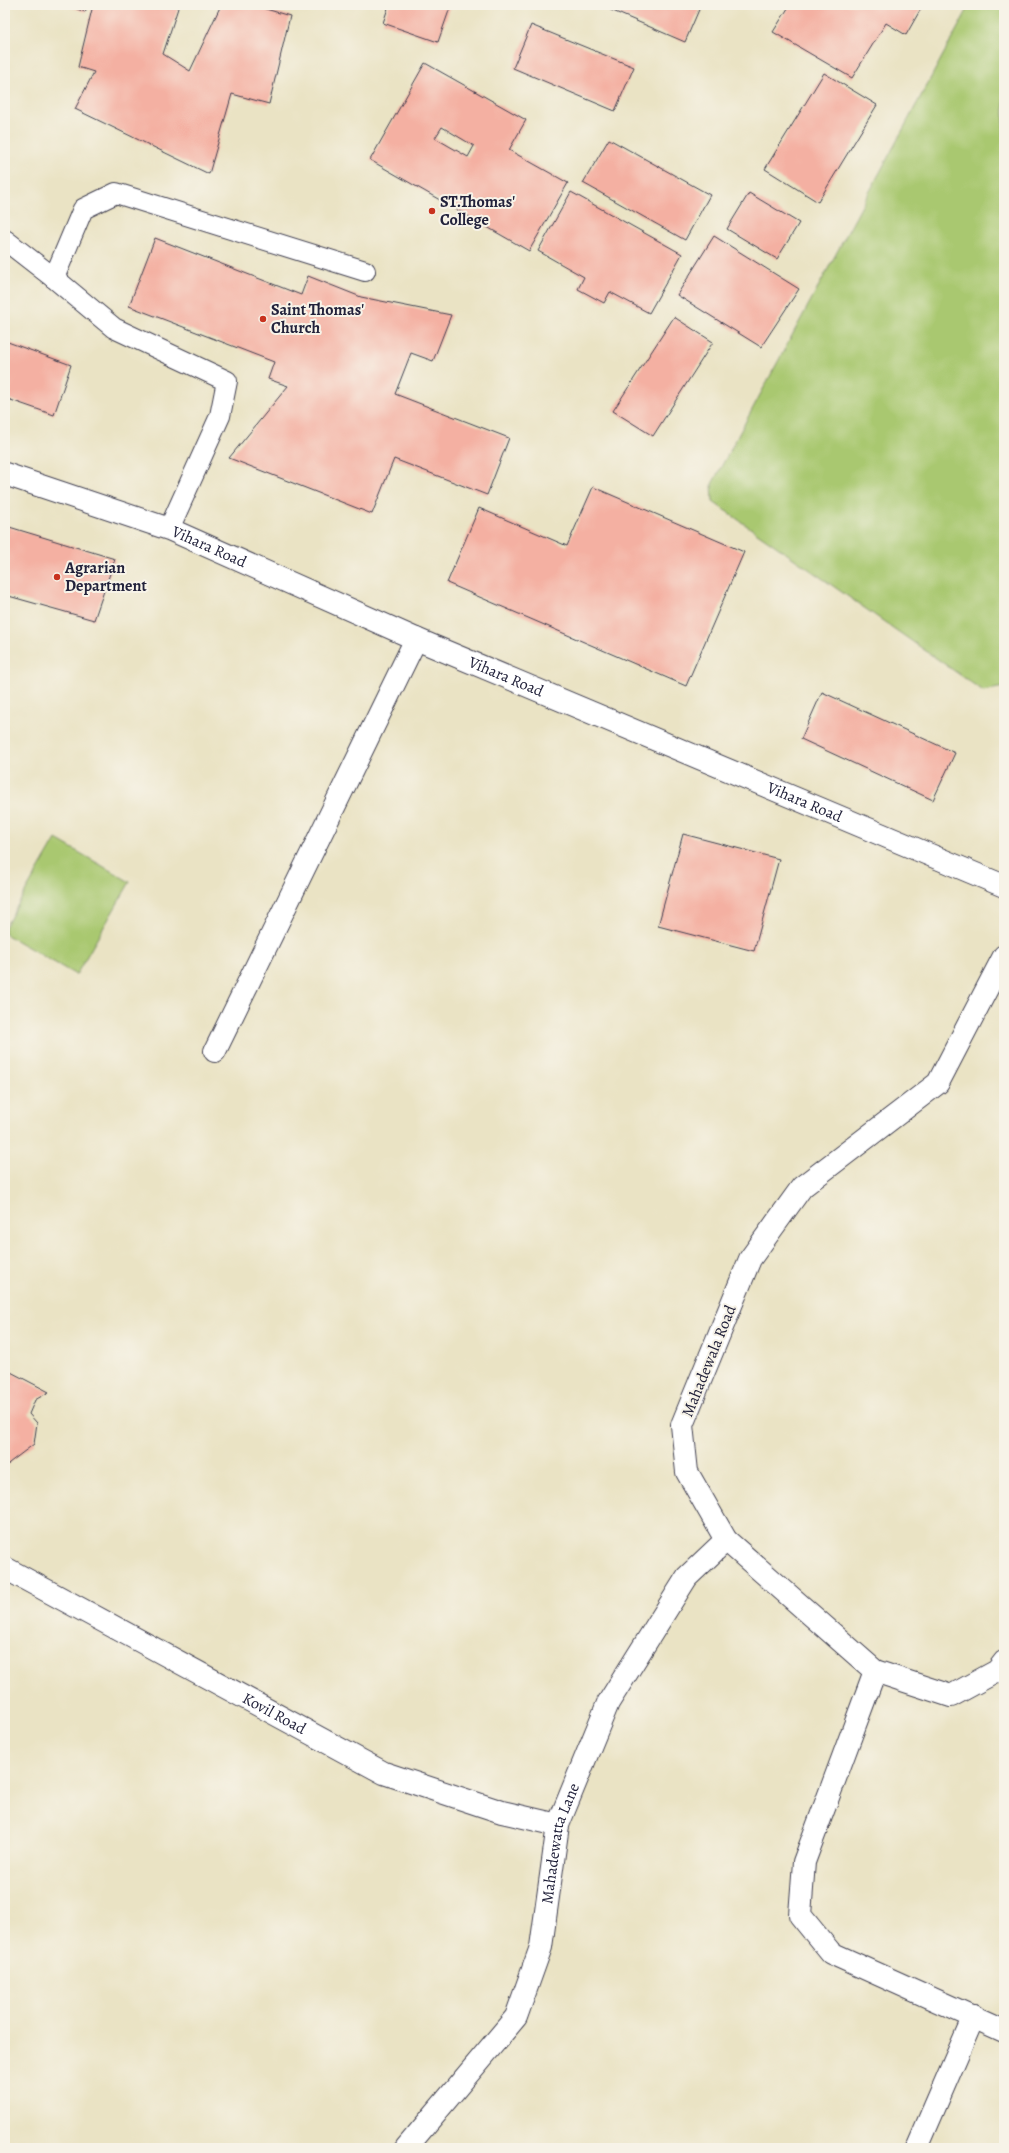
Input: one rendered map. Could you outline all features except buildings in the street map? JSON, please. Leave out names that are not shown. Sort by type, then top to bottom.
[{"type":"street","name":"Vihara Road","points":[[5,474],[169,529],[416,639],[1004,886]]},
{"type":"street","points":[[215,1051],[416,639]]},
{"type":"street","name":"Mahadewala Road","points":[[1004,956],[938,1083],[802,1187],[750,1259],[682,1425],[686,1472],[726,1540],[875,1671],[951,1696],[997,1671],[1004,1662]]},
{"type":"street","name":"Mahadewatta Lane","points":[[406,2148],[516,2017],[541,1947],[558,1825],[608,1703],[687,1577],[726,1540]]},
{"type":"street","name":"Kovil Road","points":[[5,1568],[384,1773],[502,1812],[558,1825]]},
{"type":"street","points":[[875,1671],[804,1862],[800,1915],[830,1953],[974,2016],[1004,2031]]},
{"type":"street","points":[[916,2148],[974,2016]]},
{"type":"lane","points":[[54,278],[83,209],[116,193],[365,271]]},
{"type":"lane","points":[[5,240],[54,278],[114,328],[227,381],[220,416],[169,529]]},
{"type":"green space","points":[[970,5],[1004,5],[1004,687],[983,691],[713,502],[712,484]]},
{"type":"green space","points":[[56,839],[130,882],[76,975],[5,934],[5,927]]},
{"type":"place","name":"ST.Thomas' College","points":[[432,211]]},
{"type":"place","name":"Saint Thomas' Church","points":[[263,319]]},
{"type":"place","name":"Agrarian Department","points":[[57,577]]}]
